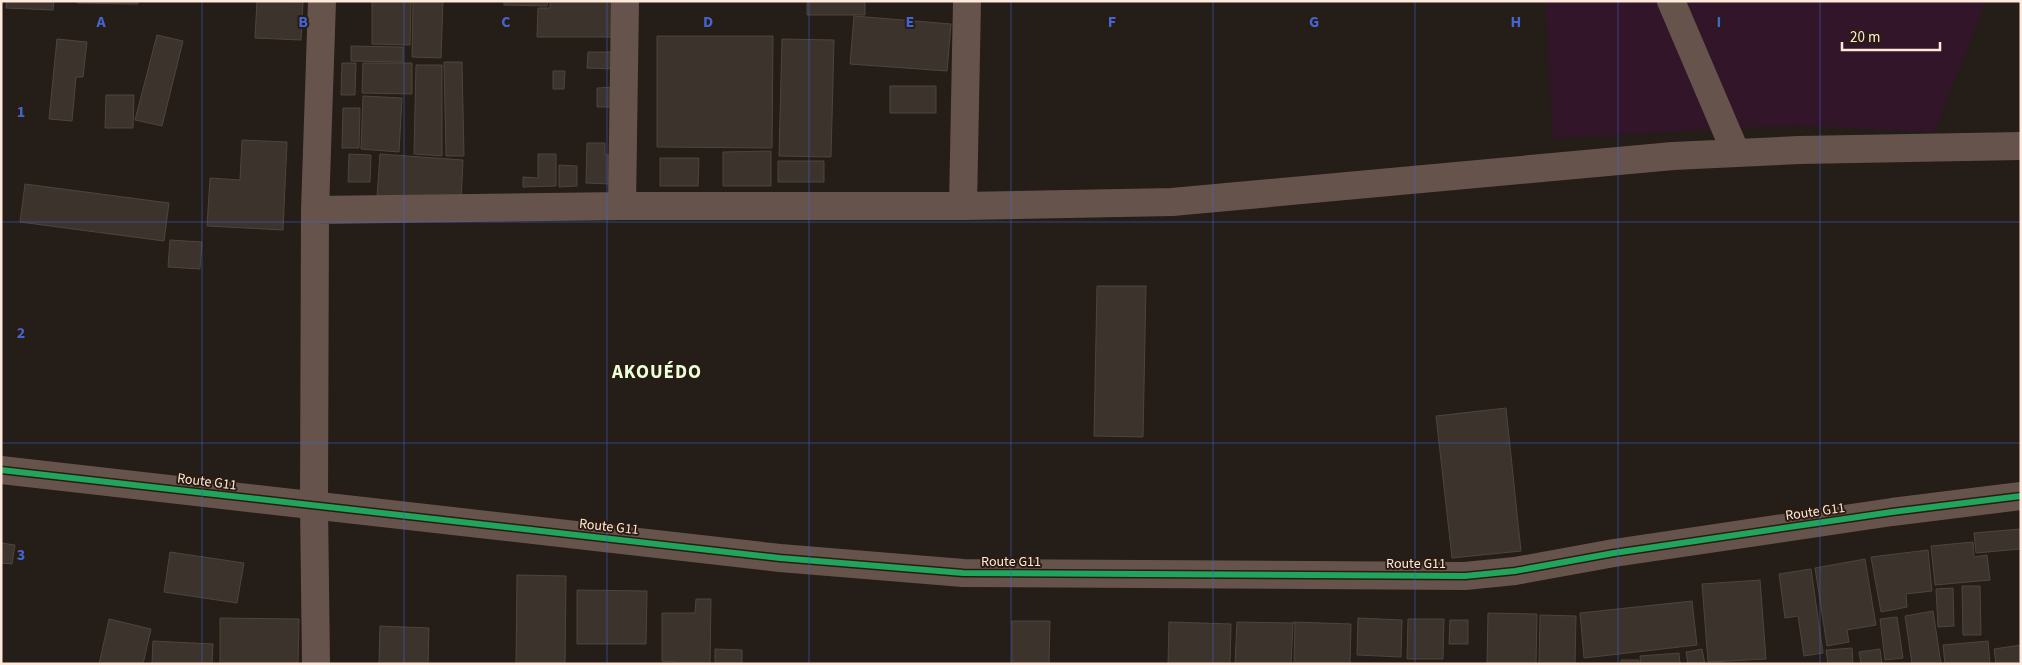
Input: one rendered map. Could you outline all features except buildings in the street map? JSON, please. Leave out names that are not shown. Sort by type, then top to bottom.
[{"type":"street","points":[[316,664],[314,506],[315,210],[322,1]]},
{"type":"street","points":[[622,206],[626,1]]},
{"type":"street","points":[[963,206],[967,1]]},
{"type":"street","points":[[1671,1],[1736,153]]},
{"type":"street","points":[[315,210],[622,206],[963,206],[1172,202],[1673,156],[2021,146]]},
{"type":"street","name":"Route G11","points":[[1,470],[780,558],[963,573],[1466,576],[1524,570],[1614,553],[2021,496]]},
{"type":"shaded area","points":[[1546,1],[1986,1],[1934,132],[1791,125],[1553,138]]},
{"type":"cycle path","points":[[1,470],[780,558],[963,573],[1465,576],[1515,571],[1614,553],[1892,512],[2021,496]]},
{"type":"district","name":"AKOUÉDO","points":[[657,371]]}]
